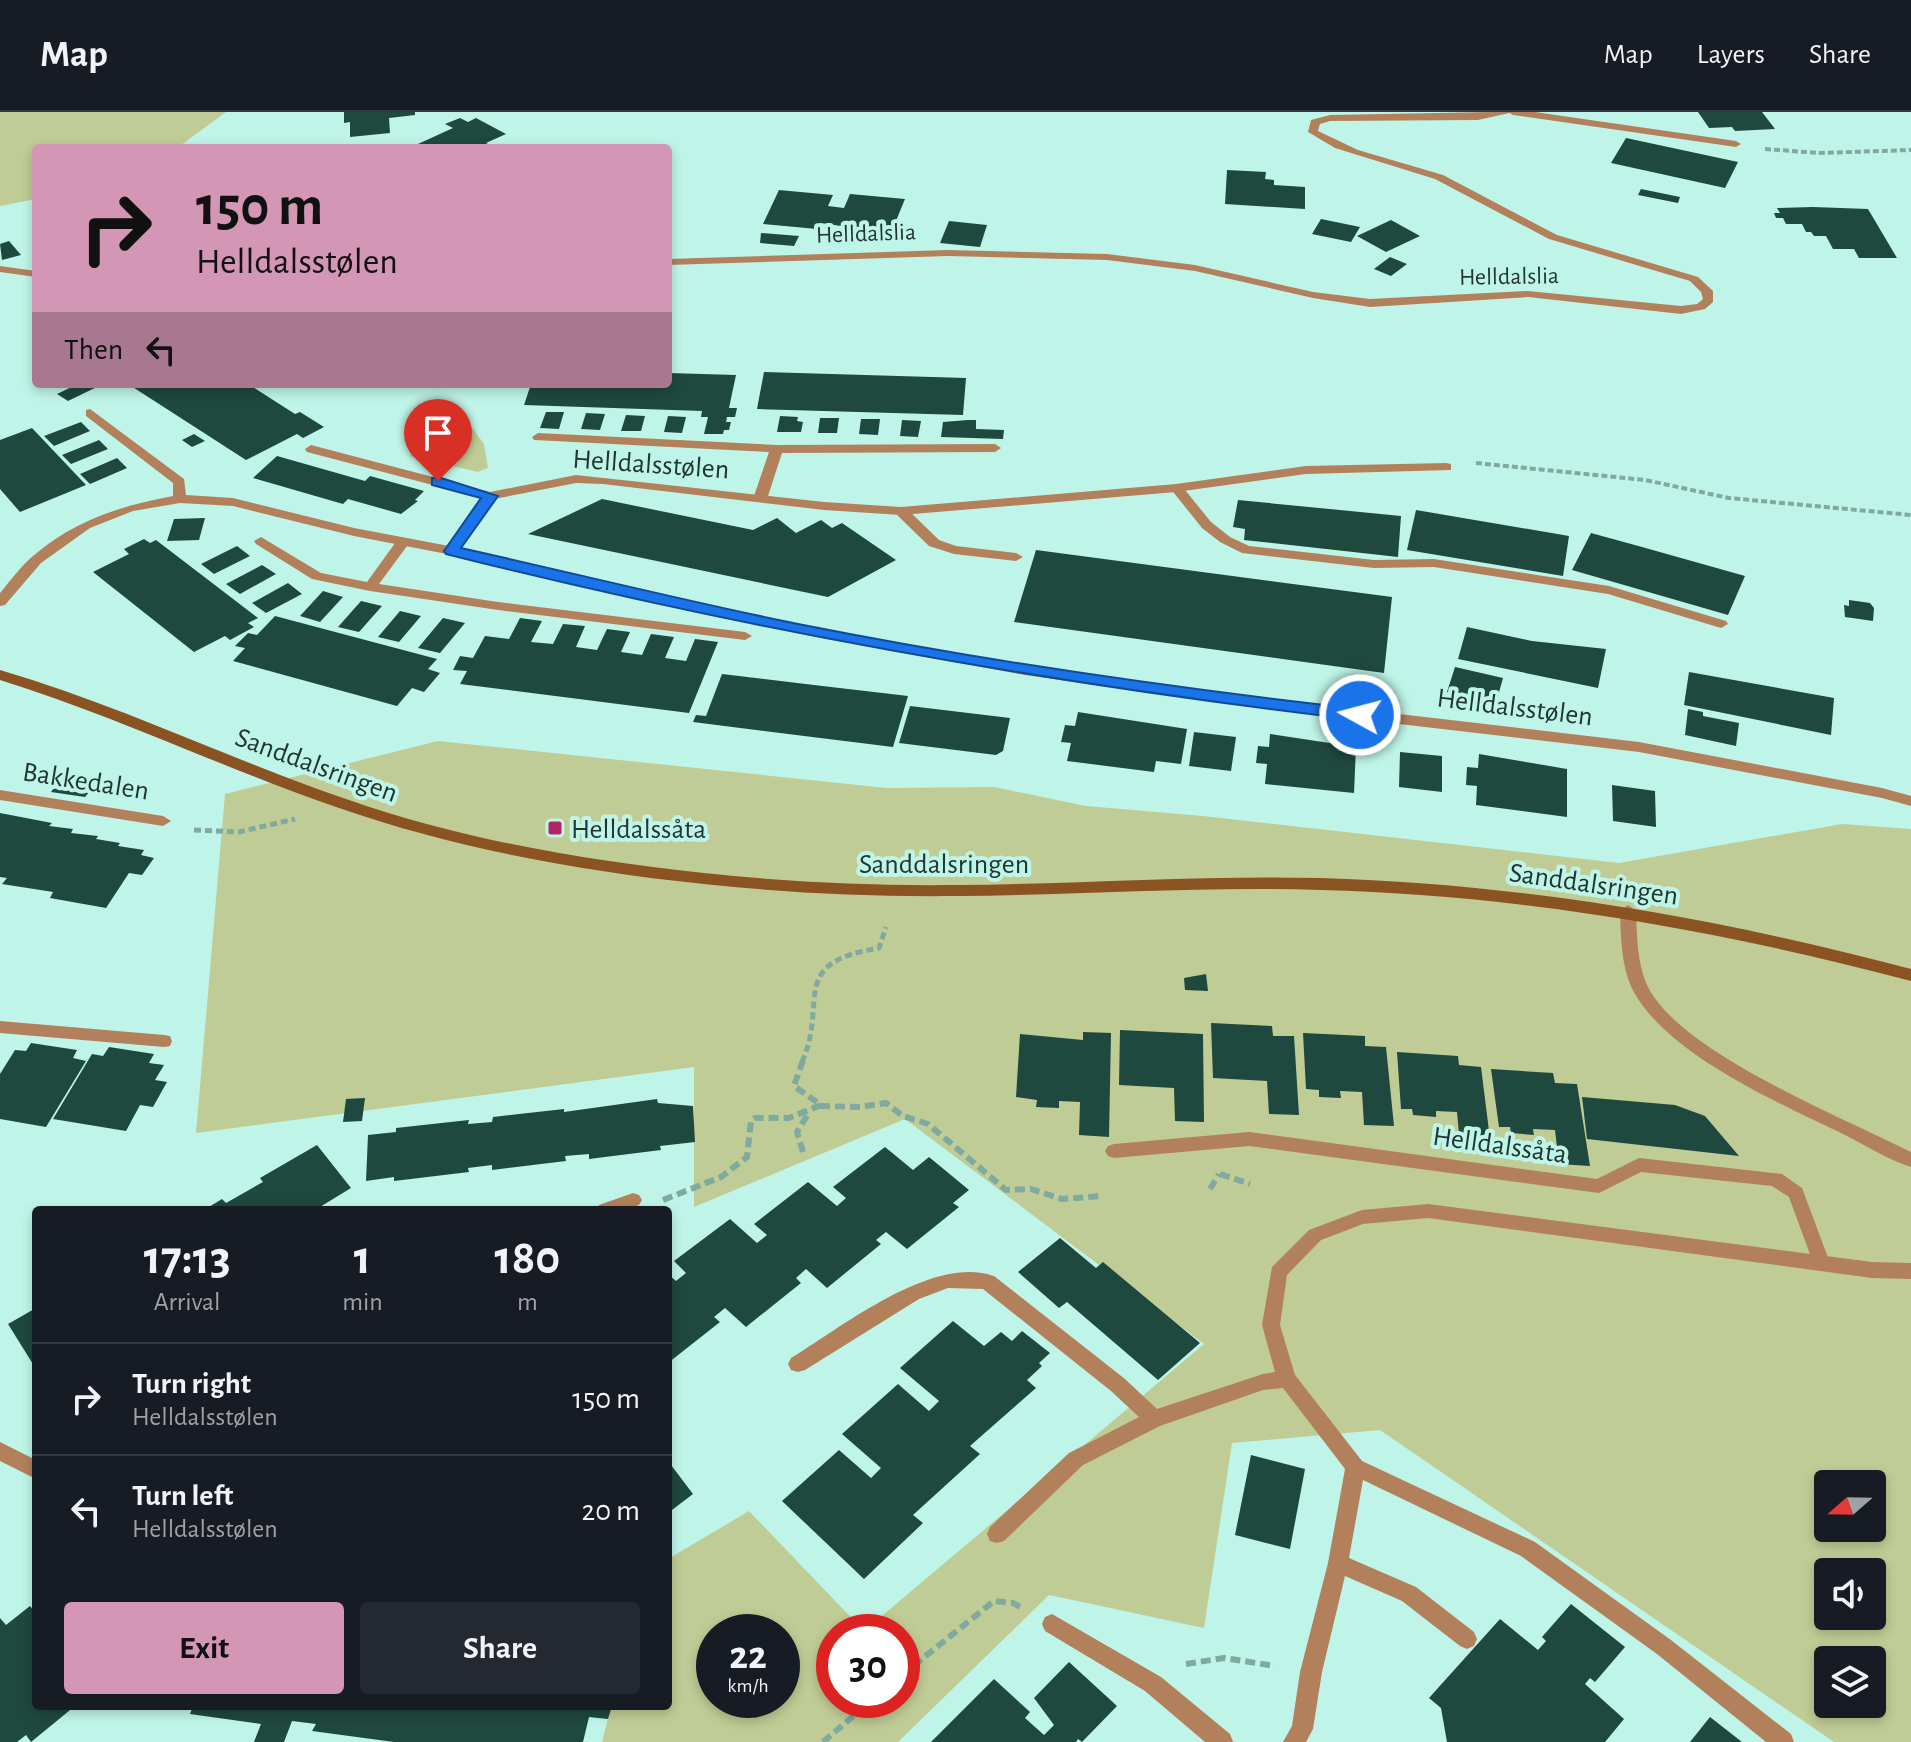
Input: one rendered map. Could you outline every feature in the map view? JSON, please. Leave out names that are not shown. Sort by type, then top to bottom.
[{"type":"main road","name":"Sanddalsringen","points":[[0,675],[98,707],[346,805],[409,824],[519,850],[663,874],[857,890],[1221,884],[1402,887],[1558,901],[1628,911],[1751,934],[1911,975]]},
{"type":"street","points":[[1511,112],[1736,144]]},
{"type":"street","name":"Helldalslia","points":[[672,262],[1013,253],[1107,257],[1167,264],[1313,295],[1370,303],[1528,294],[1681,310],[1701,307],[1709,300],[1707,291],[1694,279],[1557,239],[1525,226],[1442,179],[1395,161],[1326,142],[1313,132],[1315,122],[1330,118],[1478,117],[1511,112]]},
{"type":"street","points":[[0,269],[32,273]]},
{"type":"street","points":[[90,413],[179,482],[180,499]]},
{"type":"street","name":"Helldalsstølen","points":[[538,437],[777,449],[995,448]]},
{"type":"street","name":"Helldalsstølen","points":[[311,449],[490,496],[576,479],[761,496],[824,506],[901,511],[1176,488],[1306,470],[1446,467]]},
{"type":"street","name":"Helldalsstølen","points":[[761,496],[777,449]]},
{"type":"street","points":[[1176,488],[1192,512],[1228,543],[1247,550],[1374,564],[1434,563],[1609,590],[1721,624]]},
{"type":"street","points":[[452,551],[490,496]]},
{"type":"street","name":"Helldalsstølen","points":[[0,602],[36,560],[85,525],[130,508],[180,499],[233,502],[796,629],[1010,667],[1236,700],[1639,747],[1911,801]]},
{"type":"street","points":[[901,511],[934,543],[954,550],[1016,557]]},
{"type":"street","points":[[261,541],[317,576],[370,587],[745,636]]},
{"type":"street","points":[[370,587],[403,542]]},
{"type":"street","name":"Bakkedalen","points":[[0,795],[163,821]]},
{"type":"street","points":[[1628,911],[1633,968],[1647,999],[1683,1034],[1728,1066],[1911,1160]]},
{"type":"street","points":[[0,1027],[164,1041]]},
{"type":"street","name":"Helldalssåta","points":[[1114,1151],[1249,1139],[1599,1186],[1639,1165],[1776,1179],[1796,1193],[1821,1263]]},
{"type":"street","points":[[616,1206],[633,1200]]},
{"type":"street","points":[[1783,1742],[1664,1647],[1528,1549],[1355,1467],[1287,1379],[1271,1325],[1278,1272],[1315,1235],[1362,1217],[1428,1211],[1821,1263],[1911,1271]]},
{"type":"street","points":[[798,1364],[912,1293],[948,1280],[987,1281],[1118,1385],[1154,1419]]},
{"type":"street","points":[[997,1534],[1076,1459],[1154,1419],[1263,1382],[1287,1379]]},
{"type":"street","points":[[0,1451],[32,1468]]},
{"type":"street","points":[[1294,1742],[1302,1729],[1311,1672],[1338,1563],[1355,1467]]},
{"type":"street","points":[[1338,1563],[1409,1594],[1467,1639]]},
{"type":"street","points":[[1052,1624],[1153,1684],[1222,1742]]},
{"type":"path","points":[[1736,144],[1790,153],[1911,150]]},
{"type":"path","points":[[1446,467],[1462,463],[1508,464],[1645,480],[1729,498],[1911,515]]},
{"type":"path","points":[[163,821],[203,831],[239,832],[307,816]]},
{"type":"path","points":[[821,1105],[794,1086],[796,1069],[810,1041],[810,997],[821,971],[851,951],[879,948],[886,927]]},
{"type":"path","points":[[648,1206],[721,1177],[747,1157],[751,1121],[755,1118],[796,1118],[821,1105],[860,1107],[886,1103],[903,1116],[928,1124],[1006,1190],[1031,1189],[1062,1199],[1103,1196]]},
{"type":"path","points":[[803,1152],[797,1132],[806,1115],[821,1105]]},
{"type":"path","points":[[1210,1189],[1219,1174]]},
{"type":"path","points":[[633,1200],[643,1206]]},
{"type":"path","points":[[920,1661],[994,1601],[1013,1603],[1052,1624]]},
{"type":"path","points":[[1184,1664],[1224,1658],[1311,1672]]},
{"type":"path","points":[[823,1742],[851,1718]]},
{"type":"green space","points":[[0,112],[226,112],[182,144],[32,144],[32,200],[0,206]]},
{"type":"green space","points":[[425,422],[470,425],[484,444],[488,468],[478,472],[410,456]]},
{"type":"green space","points":[[438,741],[887,788],[994,787],[1086,806],[1203,816],[1619,863],[1842,824],[1911,829],[1911,1742],[1834,1742],[1380,1430],[1232,1443],[1204,1628],[1049,1595],[898,1742],[602,1742],[610,1710],[672,1710],[672,1557],[749,1511],[848,1614],[816,1614],[816,1718],[920,1718],[920,1614],[884,1614],[1204,1344],[905,1119],[694,1207],[694,1067],[196,1133],[225,794]]},
{"type":"building","points":[[344,112],[415,112],[415,115],[389,118],[390,133],[350,137],[350,122],[344,123]]},
{"type":"building","points":[[1698,112],[1762,112],[1775,129],[1735,131],[1732,127],[1709,128]]},
{"type":"building","points":[[460,118],[468,122],[476,118],[506,134],[488,144],[418,144],[453,128],[445,124]]},
{"type":"building","points":[[1626,138],[1738,162],[1725,188],[1611,163]]},
{"type":"building","points":[[1227,170],[1266,172],[1265,179],[1274,180],[1274,185],[1305,187],[1305,209],[1225,204]]},
{"type":"building","points":[[1641,189],[1680,197],[1678,203],[1638,195]]},
{"type":"building","points":[[779,190],[833,195],[828,206],[844,208],[850,194],[905,199],[891,233],[820,223],[817,229],[763,224]]},
{"type":"building","points":[[1777,208],[1868,209],[1897,258],[1859,258],[1854,249],[1833,249],[1826,236],[1806,232],[1802,224],[1786,224],[1774,213],[1780,213]]},
{"type":"building","points":[[1321,219],[1360,227],[1351,242],[1312,234]]},
{"type":"building","points":[[1391,220],[1420,236],[1386,252],[1357,236]]},
{"type":"building","points":[[949,221],[987,225],[980,247],[940,243]]},
{"type":"building","points":[[761,233],[799,236],[794,246],[760,243]]},
{"type":"building","points":[[9,241],[21,255],[2,260],[0,244]]},
{"type":"building","points":[[1390,257],[1407,264],[1391,276],[1374,269]]},
{"type":"building","points":[[764,372],[966,378],[963,415],[757,409]]},
{"type":"building","points":[[672,373],[736,375],[729,408],[737,408],[735,417],[727,417],[726,422],[731,422],[729,430],[724,430],[723,434],[704,434],[708,417],[701,417],[702,411],[524,405],[530,388],[672,388]]},
{"type":"building","points":[[70,388],[95,388],[68,401],[57,394]]},
{"type":"building","points":[[134,388],[254,388],[295,414],[300,412],[324,427],[303,438],[297,434],[246,460]]},
{"type":"building","points":[[546,412],[564,412],[559,429],[540,428]]},
{"type":"building","points":[[586,413],[605,414],[600,430],[581,429]]},
{"type":"building","points":[[626,415],[645,416],[641,431],[621,431]]},
{"type":"building","points":[[668,416],[686,417],[682,433],[664,432]]},
{"type":"building","points":[[780,416],[798,417],[797,421],[803,422],[801,432],[777,432]]},
{"type":"building","points":[[820,418],[839,418],[837,433],[818,433]]},
{"type":"building","points":[[861,419],[880,419],[878,435],[859,434]]},
{"type":"building","points":[[902,420],[921,421],[918,437],[900,436]]},
{"type":"building","points":[[976,420],[976,429],[1004,430],[1003,439],[941,437],[943,422]]},
{"type":"building","points":[[81,422],[90,431],[54,446],[44,436]]},
{"type":"building","points":[[32,428],[86,485],[20,512],[0,489],[0,440]]},
{"type":"building","points":[[194,434],[205,441],[192,447],[182,440]]},
{"type":"building","points":[[99,440],[108,449],[71,464],[62,455]]},
{"type":"building","points":[[277,456],[365,481],[370,476],[424,491],[415,500],[418,501],[401,514],[348,499],[343,504],[253,478]]},
{"type":"building","points":[[117,458],[127,468],[90,484],[80,474]]},
{"type":"building","points":[[602,499],[753,530],[777,518],[796,533],[821,520],[832,528],[842,523],[896,560],[828,597],[528,534]]},
{"type":"building","points":[[1238,500],[1401,516],[1398,557],[1244,540],[1245,529],[1233,527]]},
{"type":"building","points":[[1416,510],[1569,536],[1563,576],[1407,550]]},
{"type":"building","points":[[205,518],[199,540],[167,541],[174,519]]},
{"type":"building","points":[[1591,533],[1745,576],[1728,615],[1572,570]]},
{"type":"building","points":[[144,539],[150,543],[156,540],[258,618],[248,623],[254,627],[230,640],[225,636],[194,652],[93,572],[129,554],[124,549]]},
{"type":"building","points":[[237,546],[250,556],[214,574],[201,564]]},
{"type":"building","points":[[1036,550],[1392,597],[1384,673],[1014,622]]},
{"type":"building","points":[[262,565],[276,574],[240,594],[226,584]]},
{"type":"building","points":[[288,583],[302,594],[266,613],[252,603]]},
{"type":"building","points":[[323,591],[343,597],[320,622],[300,616]]},
{"type":"building","points":[[1849,600],[1870,603],[1874,608],[1873,621],[1845,617],[1844,605],[1849,606]]},
{"type":"building","points":[[361,601],[382,606],[359,632],[338,627]]},
{"type":"building","points":[[400,611],[421,616],[399,642],[378,637]]},
{"type":"building","points":[[275,616],[437,659],[428,669],[440,673],[424,692],[412,688],[397,706],[233,661],[245,648],[235,646],[248,633],[257,635]]},
{"type":"building","points":[[443,618],[465,623],[440,653],[418,648]]},
{"type":"building","points":[[520,618],[542,621],[531,642],[553,644],[563,624],[585,626],[576,647],[597,650],[607,629],[630,632],[621,652],[642,655],[651,634],[674,637],[665,658],[686,661],[695,639],[718,642],[689,713],[460,684],[467,671],[453,670],[460,656],[473,658],[485,636],[509,639]]},
{"type":"building","points":[[1467,627],[1532,641],[1606,649],[1598,688],[1458,659]]},
{"type":"building","points":[[1455,667],[1503,678],[1496,703],[1447,692]]},
{"type":"building","points":[[1689,672],[1834,698],[1831,735],[1684,705]]},
{"type":"building","points":[[722,674],[908,696],[893,747],[693,722],[696,715],[706,716]]},
{"type":"building","points":[[910,706],[1010,718],[1003,751],[996,755],[899,743]]},
{"type":"building","points":[[1688,709],[1703,712],[1703,716],[1739,723],[1736,746],[1685,735]]},
{"type":"building","points":[[1078,712],[1187,729],[1181,764],[1156,761],[1154,772],[1067,761],[1071,743],[1061,742],[1065,725],[1075,726]]},
{"type":"building","points":[[1194,732],[1236,737],[1231,771],[1189,766]]},
{"type":"building","points":[[1270,734],[1356,747],[1354,793],[1265,784],[1267,764],[1256,763],[1258,746],[1269,747]]},
{"type":"building","points":[[1400,752],[1442,756],[1442,792],[1399,787]]},
{"type":"building","points":[[1479,754],[1567,769],[1567,817],[1476,805],[1477,786],[1466,785],[1467,767],[1478,768]]},
{"type":"building","points":[[62,777],[97,783],[85,797],[51,792]]},
{"type":"building","points":[[1612,785],[1655,791],[1656,827],[1613,821]]},
{"type":"building","points":[[0,813],[52,823],[49,826],[73,829],[71,833],[98,836],[96,839],[120,843],[118,846],[144,850],[141,855],[154,858],[142,875],[129,873],[106,908],[50,898],[53,892],[2,884],[7,878],[0,877]]},
{"type":"building","points":[[1206,974],[1208,991],[1185,990],[1184,978]]},
{"type":"building","points":[[1211,1023],[1272,1026],[1273,1036],[1294,1036],[1299,1115],[1269,1114],[1267,1081],[1213,1078]]},
{"type":"building","points":[[1120,1030],[1203,1034],[1204,1122],[1175,1121],[1174,1088],[1119,1085]]},
{"type":"building","points":[[1083,1032],[1111,1033],[1109,1137],[1079,1135],[1080,1102],[1059,1101],[1059,1108],[1036,1107],[1037,1100],[1016,1097],[1020,1034],[1083,1040]]},
{"type":"building","points":[[1303,1033],[1365,1036],[1365,1046],[1386,1047],[1394,1126],[1364,1125],[1362,1092],[1340,1091],[1341,1098],[1319,1097],[1319,1090],[1306,1089]]},
{"type":"building","points":[[31,1043],[77,1050],[73,1058],[86,1061],[46,1127],[0,1119],[0,1074],[15,1050],[26,1051]]},
{"type":"building","points":[[109,1047],[154,1054],[149,1063],[164,1065],[155,1080],[167,1082],[153,1107],[140,1105],[126,1131],[53,1119],[92,1054],[103,1056]]},
{"type":"building","points":[[1397,1052],[1458,1056],[1459,1065],[1481,1067],[1491,1147],[1460,1145],[1457,1112],[1436,1111],[1436,1117],[1413,1115],[1412,1109],[1401,1109]]},
{"type":"building","points":[[1491,1069],[1553,1073],[1555,1083],[1577,1084],[1590,1166],[1559,1164],[1555,1130],[1533,1129],[1534,1135],[1511,1133],[1510,1127],[1499,1127]]},
{"type":"building","points":[[1582,1097],[1675,1105],[1705,1116],[1739,1156],[1587,1139]]},
{"type":"building","points":[[365,1098],[362,1121],[343,1122],[346,1099]]},
{"type":"building","points":[[657,1099],[658,1103],[693,1106],[695,1142],[660,1146],[661,1150],[589,1159],[589,1154],[565,1156],[566,1161],[492,1170],[492,1165],[468,1168],[469,1172],[394,1181],[394,1177],[366,1181],[368,1135],[396,1132],[396,1128],[469,1120],[468,1124],[492,1122],[493,1117],[564,1109],[564,1112]]},
{"type":"building","points":[[317,1145],[351,1188],[322,1206],[211,1206],[222,1199],[226,1203],[263,1182],[260,1178]]},
{"type":"building","points":[[885,1147],[913,1170],[929,1157],[969,1190],[953,1203],[959,1207],[907,1249],[886,1232],[876,1240],[881,1244],[827,1288],[806,1269],[796,1278],[801,1283],[746,1327],[725,1308],[714,1317],[720,1322],[672,1360],[672,1278],[676,1281],[686,1273],[674,1261],[730,1219],[757,1243],[767,1235],[754,1224],[808,1182],[837,1206],[846,1198],[833,1187]]},
{"type":"building","points":[[1060,1238],[1096,1268],[1103,1262],[1200,1343],[1158,1380],[1067,1302],[1059,1308],[1018,1272]]},
{"type":"building","points":[[32,1310],[32,1363],[8,1324]]},
{"type":"building","points":[[953,1321],[984,1346],[1001,1332],[1012,1341],[1022,1331],[1050,1353],[1027,1380],[1036,1388],[970,1446],[980,1454],[913,1515],[923,1523],[864,1579],[782,1501],[839,1450],[871,1478],[881,1468],[842,1434],[898,1384],[929,1411],[939,1401],[900,1368]]},
{"type":"building","points":[[1251,1455],[1305,1469],[1290,1549],[1235,1535]]},
{"type":"building","points":[[672,1466],[693,1494],[672,1510]]},
{"type":"building","points":[[1571,1604],[1625,1647],[1595,1682],[1590,1678],[1585,1684],[1624,1719],[1605,1742],[1447,1742],[1441,1708],[1429,1698],[1500,1619],[1538,1650],[1546,1641],[1542,1637]]},
{"type":"building","points":[[30,1606],[32,1608],[32,1710],[70,1710],[31,1742],[26,1735],[17,1742],[0,1742],[0,1618],[6,1625]]},
{"type":"building","points":[[1069,1662],[1117,1706],[1082,1742],[1078,1739],[1076,1742],[931,1742],[994,1679],[1030,1712],[1025,1718],[1044,1735],[1054,1725],[1034,1698]]},
{"type":"building","points":[[192,1710],[611,1710],[608,1719],[589,1717],[583,1742],[394,1742],[312,1731],[316,1724],[292,1721],[284,1742],[254,1742],[261,1724],[190,1714]]},
{"type":"building","points":[[1710,1717],[1742,1742],[1690,1742]]},
{"type":"place","name":"Helldalssåta","points":[[555,828]]},
{"type":"route","points":[[438,481],[490,496],[452,551],[796,629],[1025,670],[1360,715]]}]
